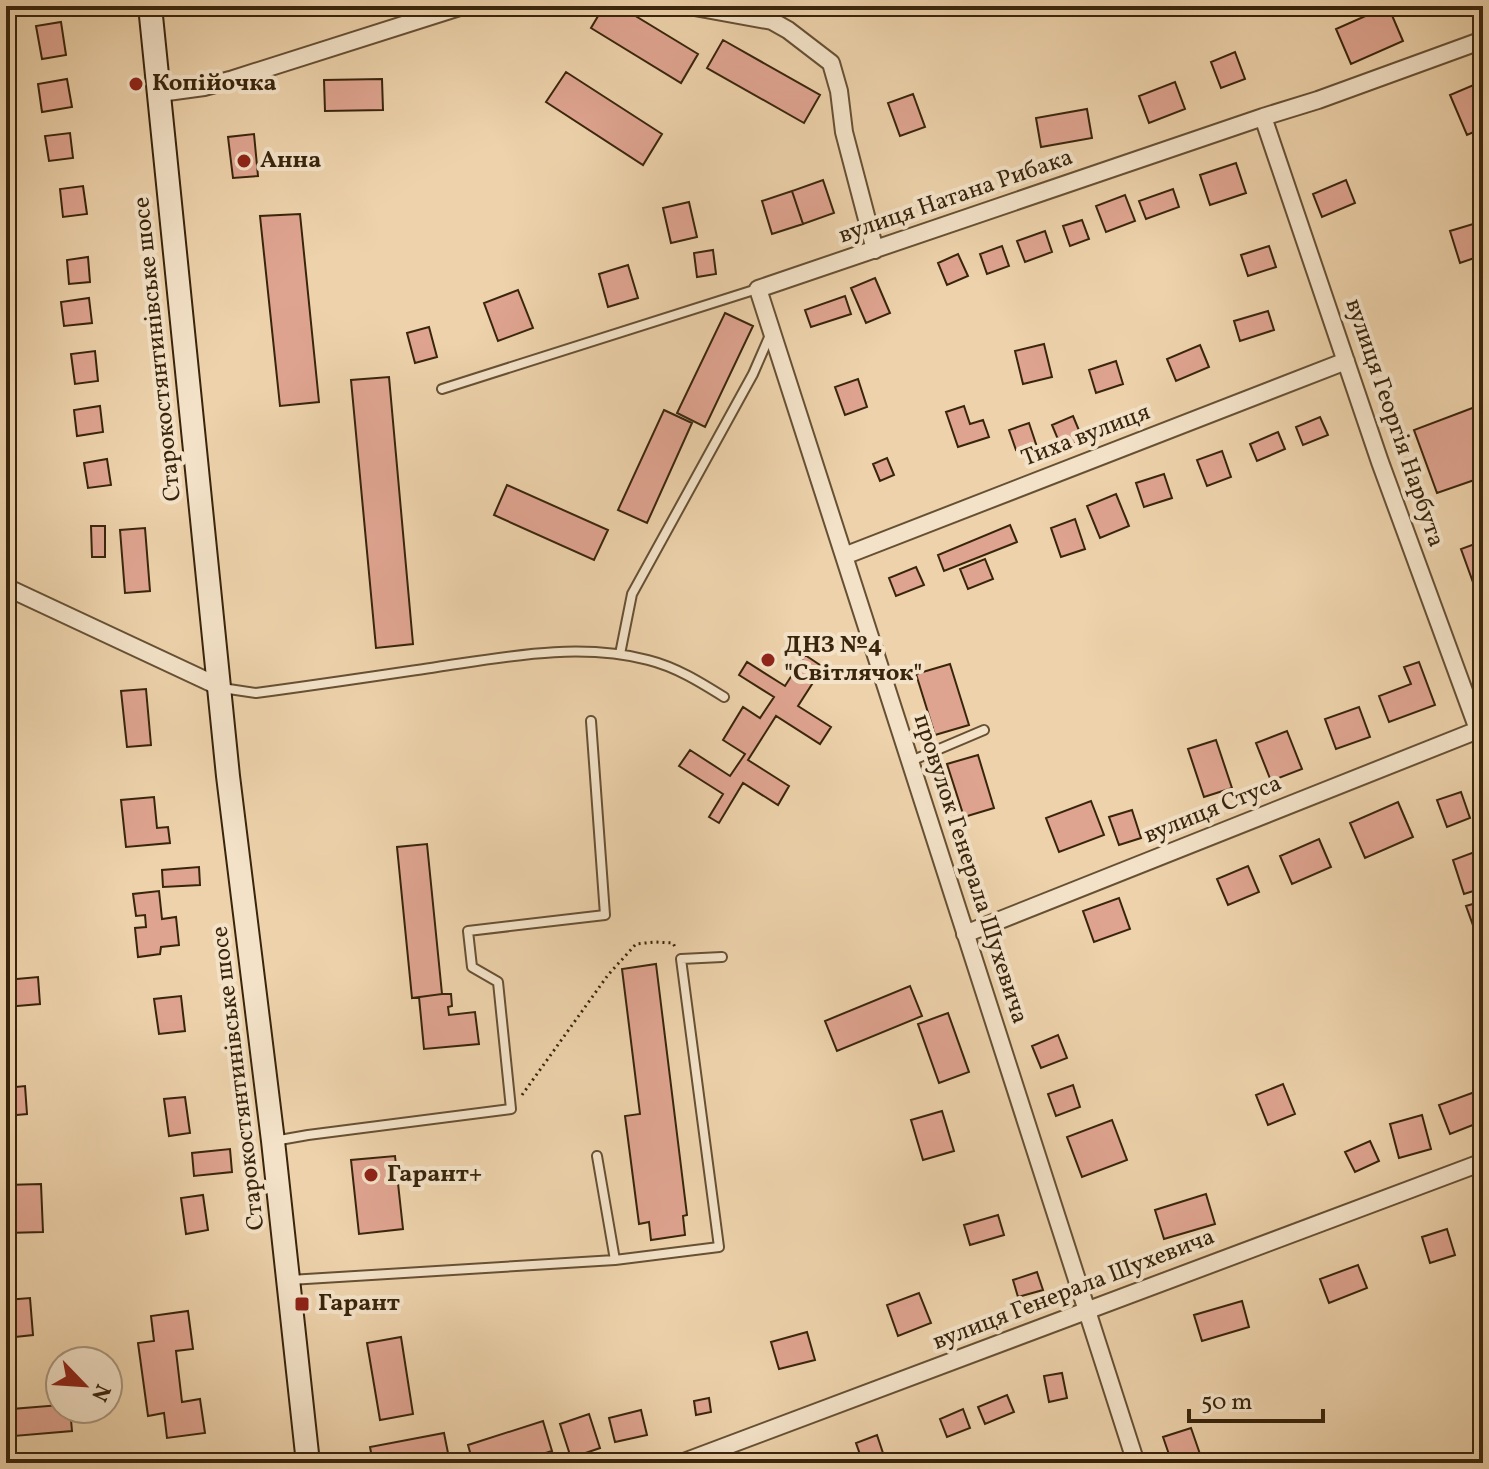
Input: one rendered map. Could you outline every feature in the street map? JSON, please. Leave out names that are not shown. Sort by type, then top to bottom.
[{"type":"main road","name":"Старокостянтинівське шосе","points":[[150,6],[228,776],[273,1141],[308,1463]]},
{"type":"street","points":[[160,93],[230,80],[463,6]]},
{"type":"street","points":[[689,6],[772,21],[831,63],[839,91],[844,132],[875,250]]},
{"type":"street","name":"вулиця Натана Рибака","points":[[758,289],[1318,100],[1483,40]]},
{"type":"street","name":"вулиця Георгія Нарбута","points":[[1263,117],[1380,462],[1480,737]]},
{"type":"street","name":"провулок Генерала Шухевича","points":[[758,289],[1136,1463]]},
{"type":"street","name":"Тиха вулиця","points":[[844,556],[1346,361]]},
{"type":"street","points":[[6,587],[220,687]]},
{"type":"street","name":"вулиця Стуса","points":[[965,934],[1480,737]]},
{"type":"street","name":"вулиця Генерала Шухевича","points":[[681,1463],[1483,1162]]},
{"type":"lane","name":"вулиця Натана Рибака","points":[[442,389],[758,289]]},
{"type":"lane","points":[[620,654],[632,594],[753,374],[772,331]]},
{"type":"lane","points":[[220,687],[256,693],[528,655],[584,652],[620,654],[649,660],[692,677],[724,697]]},
{"type":"lane","points":[[273,1141],[511,1109],[498,982],[472,967],[468,931],[605,915],[591,721]]},
{"type":"lane","points":[[910,762],[984,730]]},
{"type":"lane","points":[[288,1280],[615,1260],[719,1247],[681,959],[722,957]]},
{"type":"lane","points":[[597,1156],[615,1260]]},
{"type":"path","points":[[511,1109],[608,975],[636,944],[673,943],[681,959]]},
{"type":"building","points":[[604,6],[619,6],[698,54],[681,83],[591,28]]},
{"type":"building","points":[[1388,6],[1403,41],[1351,64],[1336,29]]},
{"type":"building","points":[[61,22],[66,55],[42,59],[36,26]]},
{"type":"building","points":[[723,40],[820,95],[804,123],[707,68]]},
{"type":"building","points":[[1235,52],[1245,79],[1221,88],[1211,62]]},
{"type":"building","points":[[566,72],[662,134],[643,165],[546,102]]},
{"type":"building","points":[[67,79],[72,107],[42,112],[38,84]]},
{"type":"building","points":[[382,79],[383,110],[325,111],[324,80]]},
{"type":"building","points":[[1483,81],[1483,128],[1467,135],[1450,95]]},
{"type":"building","points":[[1175,82],[1185,109],[1149,123],[1139,96]]},
{"type":"building","points":[[913,94],[925,127],[900,136],[888,103]]},
{"type":"building","points":[[1087,109],[1092,138],[1041,147],[1036,118]]},
{"type":"building","points":[[70,133],[73,158],[49,161],[45,136]]},
{"type":"building","points":[[254,134],[258,176],[233,178],[228,137]]},
{"type":"building","points":[[1236,163],[1246,193],[1210,205],[1200,175]]},
{"type":"building","points":[[823,180],[834,213],[803,224],[792,191]]},
{"type":"building","points":[[1346,180],[1355,203],[1322,217],[1313,194]]},
{"type":"building","points":[[83,186],[87,214],[63,217],[60,189]]},
{"type":"building","points":[[1173,189],[1179,207],[1146,219],[1139,201]]},
{"type":"building","points":[[792,191],[803,224],[772,234],[762,201]]},
{"type":"building","points":[[1125,195],[1135,221],[1106,232],[1096,206]]},
{"type":"building","points":[[689,202],[697,237],[671,243],[663,208]]},
{"type":"building","points":[[300,214],[319,402],[280,406],[260,216]]},
{"type":"building","points":[[1082,220],[1089,239],[1070,246],[1063,226]]},
{"type":"building","points":[[1483,221],[1483,255],[1460,263],[1450,231]]},
{"type":"building","points":[[1045,231],[1052,252],[1025,262],[1017,241]]},
{"type":"building","points":[[1002,246],[1009,266],[987,274],[980,254]]},
{"type":"building","points":[[1269,246],[1276,267],[1248,276],[1241,255]]},
{"type":"building","points":[[713,250],[716,274],[697,277],[694,253]]},
{"type":"building","points":[[958,254],[968,276],[947,285],[938,263]]},
{"type":"building","points":[[88,257],[90,282],[69,284],[67,260]]},
{"type":"building","points":[[628,265],[638,298],[608,307],[599,274]]},
{"type":"building","points":[[875,278],[890,313],[866,323],[851,288]]},
{"type":"building","points":[[518,290],[533,328],[498,341],[484,303]]},
{"type":"building","points":[[845,296],[851,314],[811,327],[805,310]]},
{"type":"building","points":[[89,298],[92,323],[64,326],[61,302]]},
{"type":"building","points":[[1268,311],[1274,330],[1240,341],[1234,321]]},
{"type":"building","points":[[725,313],[753,326],[705,427],[677,413]]},
{"type":"building","points":[[429,327],[437,357],[415,363],[407,333]]},
{"type":"building","points":[[1044,344],[1052,377],[1023,384],[1015,351]]},
{"type":"building","points":[[1200,345],[1209,367],[1176,381],[1167,359]]},
{"type":"building","points":[[95,351],[98,381],[75,384],[71,354]]},
{"type":"building","points":[[1116,361],[1123,384],[1096,393],[1089,370]]},
{"type":"building","points":[[389,377],[413,644],[376,648],[351,380]]},
{"type":"building","points":[[858,379],[867,407],[845,415],[835,387]]},
{"type":"building","points":[[1483,404],[1483,477],[1437,493],[1414,430]]},
{"type":"building","points":[[100,406],[103,432],[77,436],[74,410]]},
{"type":"building","points":[[964,406],[970,424],[983,420],[989,437],[958,447],[946,412]]},
{"type":"building","points":[[664,410],[692,423],[647,523],[618,510]]},
{"type":"building","points":[[1073,416],[1083,440],[1062,449],[1052,425]]},
{"type":"building","points":[[1320,417],[1328,435],[1303,445],[1296,427]]},
{"type":"building","points":[[1029,423],[1036,444],[1016,450],[1009,430]]},
{"type":"building","points":[[1278,432],[1285,449],[1257,461],[1250,444]]},
{"type":"building","points":[[1222,451],[1231,477],[1207,486],[1197,460]]},
{"type":"building","points":[[887,458],[894,475],[880,481],[873,464]]},
{"type":"building","points":[[107,459],[111,485],[88,488],[84,463]]},
{"type":"building","points":[[1164,474],[1172,498],[1144,507],[1136,483]]},
{"type":"building","points":[[507,485],[608,530],[594,560],[494,515]]},
{"type":"building","points":[[1116,494],[1129,526],[1100,538],[1087,506]]},
{"type":"building","points":[[1075,519],[1085,549],[1061,557],[1051,528]]},
{"type":"building","points":[[1010,525],[1017,542],[944,571],[938,555]]},
{"type":"building","points":[[91,526],[105,526],[105,557],[92,557]]},
{"type":"building","points":[[145,528],[150,591],[125,593],[120,530]]},
{"type":"building","points":[[1483,541],[1483,610],[1461,549]]},
{"type":"building","points":[[985,559],[993,579],[968,589],[960,569]]},
{"type":"building","points":[[916,567],[924,585],[896,596],[889,578]]},
{"type":"building","points":[[805,655],[823,667],[798,706],[831,727],[820,744],[776,716],[748,760],[789,786],[778,805],[743,783],[719,823],[709,817],[723,794],[679,766],[690,750],[730,776],[745,754],[723,740],[743,707],[760,718],[774,697],[739,675],[747,662],[785,686]]},
{"type":"building","points":[[1419,662],[1435,705],[1389,722],[1379,696],[1411,684],[1404,667]]},
{"type":"building","points":[[950,664],[969,725],[935,735],[916,674]]},
{"type":"building","points":[[146,689],[151,745],[127,747],[121,691]]},
{"type":"building","points":[[1359,707],[1370,737],[1336,749],[1325,719]]},
{"type":"building","points":[[1287,731],[1302,769],[1271,781],[1256,743]]},
{"type":"building","points":[[1216,740],[1232,788],[1204,797],[1188,749]]},
{"type":"building","points":[[978,755],[994,808],[964,817],[947,764]]},
{"type":"building","points":[[1461,792],[1470,818],[1447,827],[1437,800]]},
{"type":"building","points":[[154,797],[157,828],[168,827],[170,843],[126,847],[121,800]]},
{"type":"building","points":[[1091,801],[1104,835],[1059,852],[1046,818]]},
{"type":"building","points":[[1398,802],[1413,837],[1365,858],[1350,823]]},
{"type":"building","points":[[1132,810],[1141,838],[1119,845],[1109,817]]},
{"type":"building","points":[[1319,839],[1331,867],[1292,884],[1280,856]]},
{"type":"building","points":[[427,844],[442,994],[412,998],[397,847]]},
{"type":"building","points":[[1480,850],[1483,888],[1464,894],[1453,860]]},
{"type":"building","points":[[1248,866],[1259,892],[1228,905],[1217,879]]},
{"type":"building","points":[[199,867],[200,885],[163,887],[162,870]]},
{"type":"building","points":[[159,891],[162,919],[176,917],[179,945],[161,947],[160,954],[138,957],[135,928],[146,927],[145,915],[136,916],[133,894]]},
{"type":"building","points":[[1119,898],[1130,929],[1094,942],[1083,911]]},
{"type":"building","points":[[1483,901],[1483,938],[1478,939],[1466,906]]},
{"type":"building","points":[[656,964],[687,1215],[683,1216],[685,1235],[651,1240],[649,1222],[639,1224],[625,1116],[640,1114],[622,969]]},
{"type":"building","points":[[38,977],[40,1004],[6,1007],[6,980]]},
{"type":"building","points":[[910,986],[922,1016],[837,1051],[825,1021]]},
{"type":"building","points":[[451,994],[449,1015],[475,1012],[479,1044],[424,1049],[419,997]]},
{"type":"building","points":[[181,996],[185,1031],[159,1034],[154,999]]},
{"type":"building","points":[[948,1013],[969,1072],[939,1083],[918,1024]]},
{"type":"building","points":[[1058,1035],[1067,1058],[1041,1068],[1032,1046]]},
{"type":"building","points":[[1283,1084],[1295,1114],[1268,1125],[1256,1095]]},
{"type":"building","points":[[1073,1085],[1080,1107],[1056,1116],[1048,1094]]},
{"type":"building","points":[[25,1086],[27,1114],[6,1116],[6,1088]]},
{"type":"building","points":[[1483,1089],[1483,1121],[1450,1134],[1439,1105]]},
{"type":"building","points":[[185,1097],[190,1133],[169,1136],[164,1099]]},
{"type":"building","points":[[942,1111],[954,1151],[923,1160],[911,1120]]},
{"type":"building","points":[[1422,1115],[1431,1149],[1399,1158],[1390,1124]]},
{"type":"building","points":[[1112,1120],[1127,1160],[1082,1177],[1067,1137]]},
{"type":"building","points":[[1370,1141],[1379,1161],[1355,1172],[1345,1152]]},
{"type":"building","points":[[230,1149],[232,1172],[194,1176],[192,1153]]},
{"type":"building","points":[[395,1156],[403,1229],[359,1234],[351,1160]]},
{"type":"building","points":[[41,1184],[43,1232],[6,1233],[6,1185]]},
{"type":"building","points":[[1206,1194],[1215,1224],[1164,1239],[1155,1210]]},
{"type":"building","points":[[203,1195],[208,1230],[186,1234],[181,1198]]},
{"type":"building","points":[[998,1215],[1004,1235],[970,1245],[964,1225]]},
{"type":"building","points":[[1447,1229],[1455,1255],[1430,1263],[1422,1237]]},
{"type":"building","points":[[1358,1265],[1367,1288],[1329,1303],[1320,1279]]},
{"type":"building","points":[[1037,1272],[1043,1290],[1018,1297],[1013,1280]]},
{"type":"building","points":[[919,1293],[931,1323],[898,1336],[887,1305]]},
{"type":"building","points":[[30,1298],[33,1335],[6,1338],[6,1300]]},
{"type":"building","points":[[1242,1301],[1249,1327],[1202,1341],[1194,1315]]},
{"type":"building","points":[[188,1311],[193,1349],[176,1351],[182,1402],[200,1399],[205,1433],[167,1438],[164,1413],[148,1416],[138,1343],[154,1341],[151,1316]]},
{"type":"building","points":[[807,1332],[815,1360],[779,1369],[771,1342]]},
{"type":"building","points":[[401,1337],[413,1414],[380,1420],[367,1343]]},
{"type":"building","points":[[1062,1373],[1067,1398],[1049,1402],[1044,1376]]},
{"type":"building","points":[[1007,1395],[1014,1412],[985,1424],[978,1407]]},
{"type":"building","points":[[709,1398],[711,1412],[696,1415],[694,1401]]},
{"type":"building","points":[[44,1406],[44,1425],[71,1425],[72,1431],[14,1436],[12,1409]]},
{"type":"building","points":[[963,1409],[970,1428],[947,1437],[940,1419]]},
{"type":"building","points":[[641,1410],[647,1435],[615,1442],[609,1418]]},
{"type":"building","points":[[589,1414],[600,1448],[571,1458],[560,1424]]},
{"type":"building","points":[[543,1421],[552,1451],[514,1463],[473,1463],[468,1445]]},
{"type":"building","points":[[1191,1428],[1200,1454],[1172,1463],[1163,1437]]},
{"type":"building","points":[[444,1433],[450,1463],[373,1463],[370,1447]]},
{"type":"building","points":[[877,1435],[884,1456],[863,1463],[856,1443]]},
{"type":"place","name":"Копійочка","points":[[136,84]]},
{"type":"place","name":"Анна","points":[[244,161]]},
{"type":"place","name":"ДНЗ №4 \"Світлячок\"","points":[[768,660]]},
{"type":"place","name":"Гарант+","points":[[371,1175]]},
{"type":"place","name":"Гарант","points":[[302,1304]]}]
